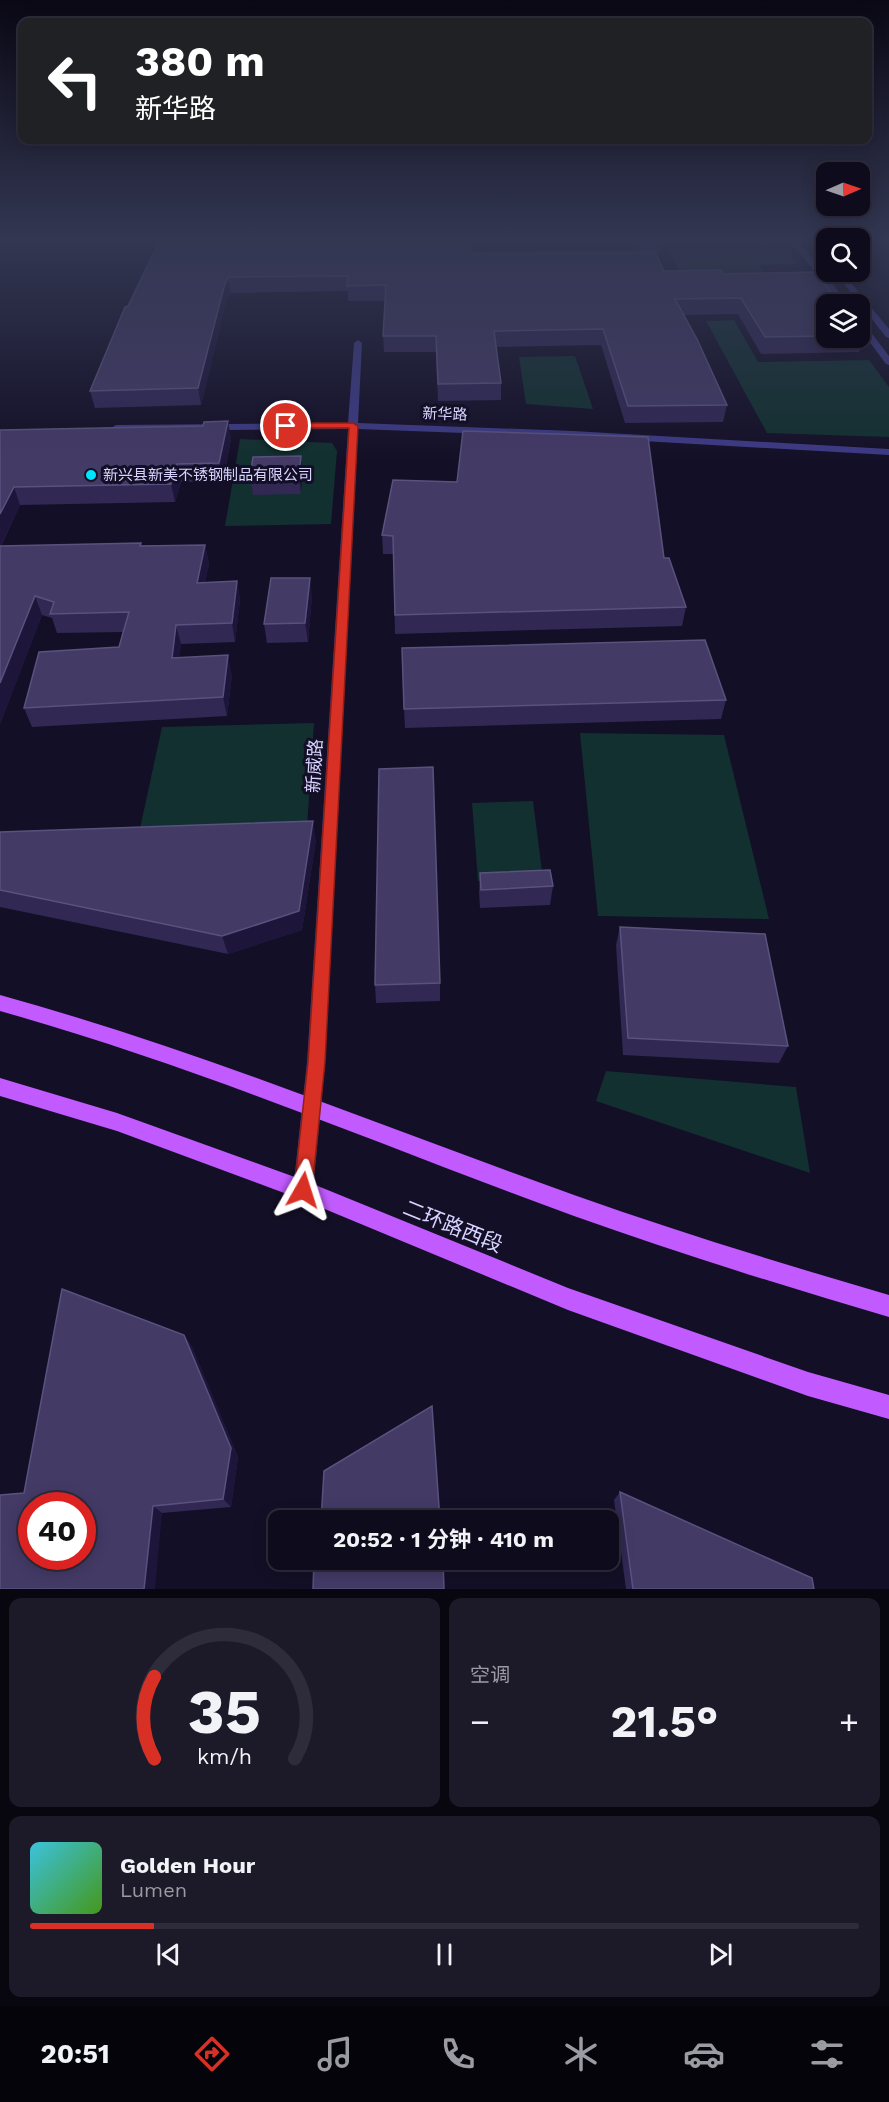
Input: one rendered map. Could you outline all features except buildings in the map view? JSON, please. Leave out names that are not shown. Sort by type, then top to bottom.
[{"type":"main road","points":[[0,1003],[76,1022],[201,1064],[312,1104],[531,1190],[788,1276],[889,1306]]},
{"type":"main road","name":"二环路西段","points":[[0,1087],[117,1122],[303,1190],[568,1299],[808,1384],[889,1407]]},
{"type":"street","points":[[873,314],[889,334]]},
{"type":"street","points":[[870,337],[889,362]]},
{"type":"street","name":"新威路","points":[[303,1190],[312,1104],[358,343]]},
{"type":"street","name":"新华路","points":[[103,428],[353,426],[607,436],[889,452]]},
{"type":"green space","points":[[734,320],[758,362],[869,360],[889,387],[889,437],[767,433],[706,321]]},
{"type":"green space","points":[[575,356],[593,409],[526,404],[519,357]]},
{"type":"green space","points":[[240,439],[332,443],[337,451],[331,524],[225,526]]},
{"type":"green space","points":[[314,723],[307,827],[139,833],[162,727]]},
{"type":"green space","points":[[580,733],[724,735],[769,919],[598,916]]},
{"type":"green space","points":[[533,801],[543,879],[478,881],[472,803]]},
{"type":"green space","points":[[606,1071],[796,1087],[810,1173],[596,1101]]},
{"type":"place","name":"新兴县新美不锈钢制品有限公司","points":[[91,475]]},
{"type":"route","points":[[286,426],[353,426],[316,1062],[303,1190]]}]
